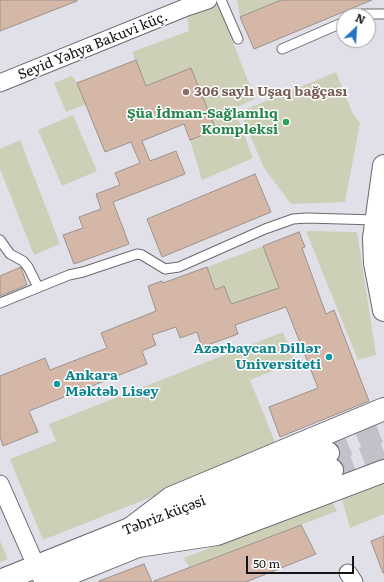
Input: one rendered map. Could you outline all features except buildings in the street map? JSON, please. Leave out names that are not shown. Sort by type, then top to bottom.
[{"type":"main road","points":[[384,166],[374,238],[375,263],[384,310]]},
{"type":"main road","points":[[134,537],[172,498],[384,409]]},
{"type":"main road","name":"Təbriz küçəsi","points":[[0,581],[43,577],[134,537],[330,461]]},
{"type":"main road","points":[[134,537],[217,534],[384,471]]},
{"type":"street","name":"Seyid Yəhya Bakuvi küç.","points":[[0,83],[186,4],[208,0]]},
{"type":"street","points":[[0,484],[43,577]]},
{"type":"lane","points":[[221,0],[238,39]]},
{"type":"lane","points":[[282,50],[336,26]]},
{"type":"lane","points":[[0,303],[69,275],[84,272],[137,254],[142,255],[165,269],[179,267],[265,229],[293,219],[376,220]]},
{"type":"lane","points":[[0,240],[10,254],[23,261],[28,267],[38,287]]},
{"type":"green space","points":[[237,0],[281,0],[240,17]]},
{"type":"green space","points":[[218,4],[255,99],[234,108],[253,158],[202,180],[190,140],[216,130],[175,102],[121,91],[145,82],[132,52],[189,31],[187,16]]},
{"type":"green space","points":[[336,72],[352,112],[360,123],[345,202],[291,204],[264,168],[240,112]]},
{"type":"green space","points":[[72,76],[77,83],[86,104],[66,112],[54,83]]},
{"type":"green space","points":[[73,115],[97,171],[62,186],[38,130]]},
{"type":"green space","points":[[20,140],[60,244],[34,255],[0,169],[0,149]]},
{"type":"green space","points":[[306,231],[357,232],[376,355],[358,360]]},
{"type":"green space","points":[[263,246],[279,288],[231,304],[224,287],[215,290],[207,267]]},
{"type":"green space","points":[[283,332],[295,362],[250,380],[277,447],[43,540],[10,459],[56,441],[49,424]]},
{"type":"green space","points":[[384,481],[384,514],[350,528],[342,499]]},
{"type":"green space","points":[[332,501],[337,511],[189,567],[184,558]]},
{"type":"green space","points":[[0,541],[8,559],[0,562]]},
{"type":"tunnel","points":[[328,453],[384,430]]},
{"type":"tunnel","points":[[332,470],[384,450]]},
{"type":"place","name":"306 saylı Uşaq bağçası","points":[[186,92]]},
{"type":"place","name":"Şüa İdman-Sağlamlıq Kompleksi","points":[[286,122]]},
{"type":"place","name":"Azərbaycan Dillər Universiteti","points":[[329,357]]},
{"type":"place","name":"Ankara Məktəb Lisey","points":[[57,384]]}]
